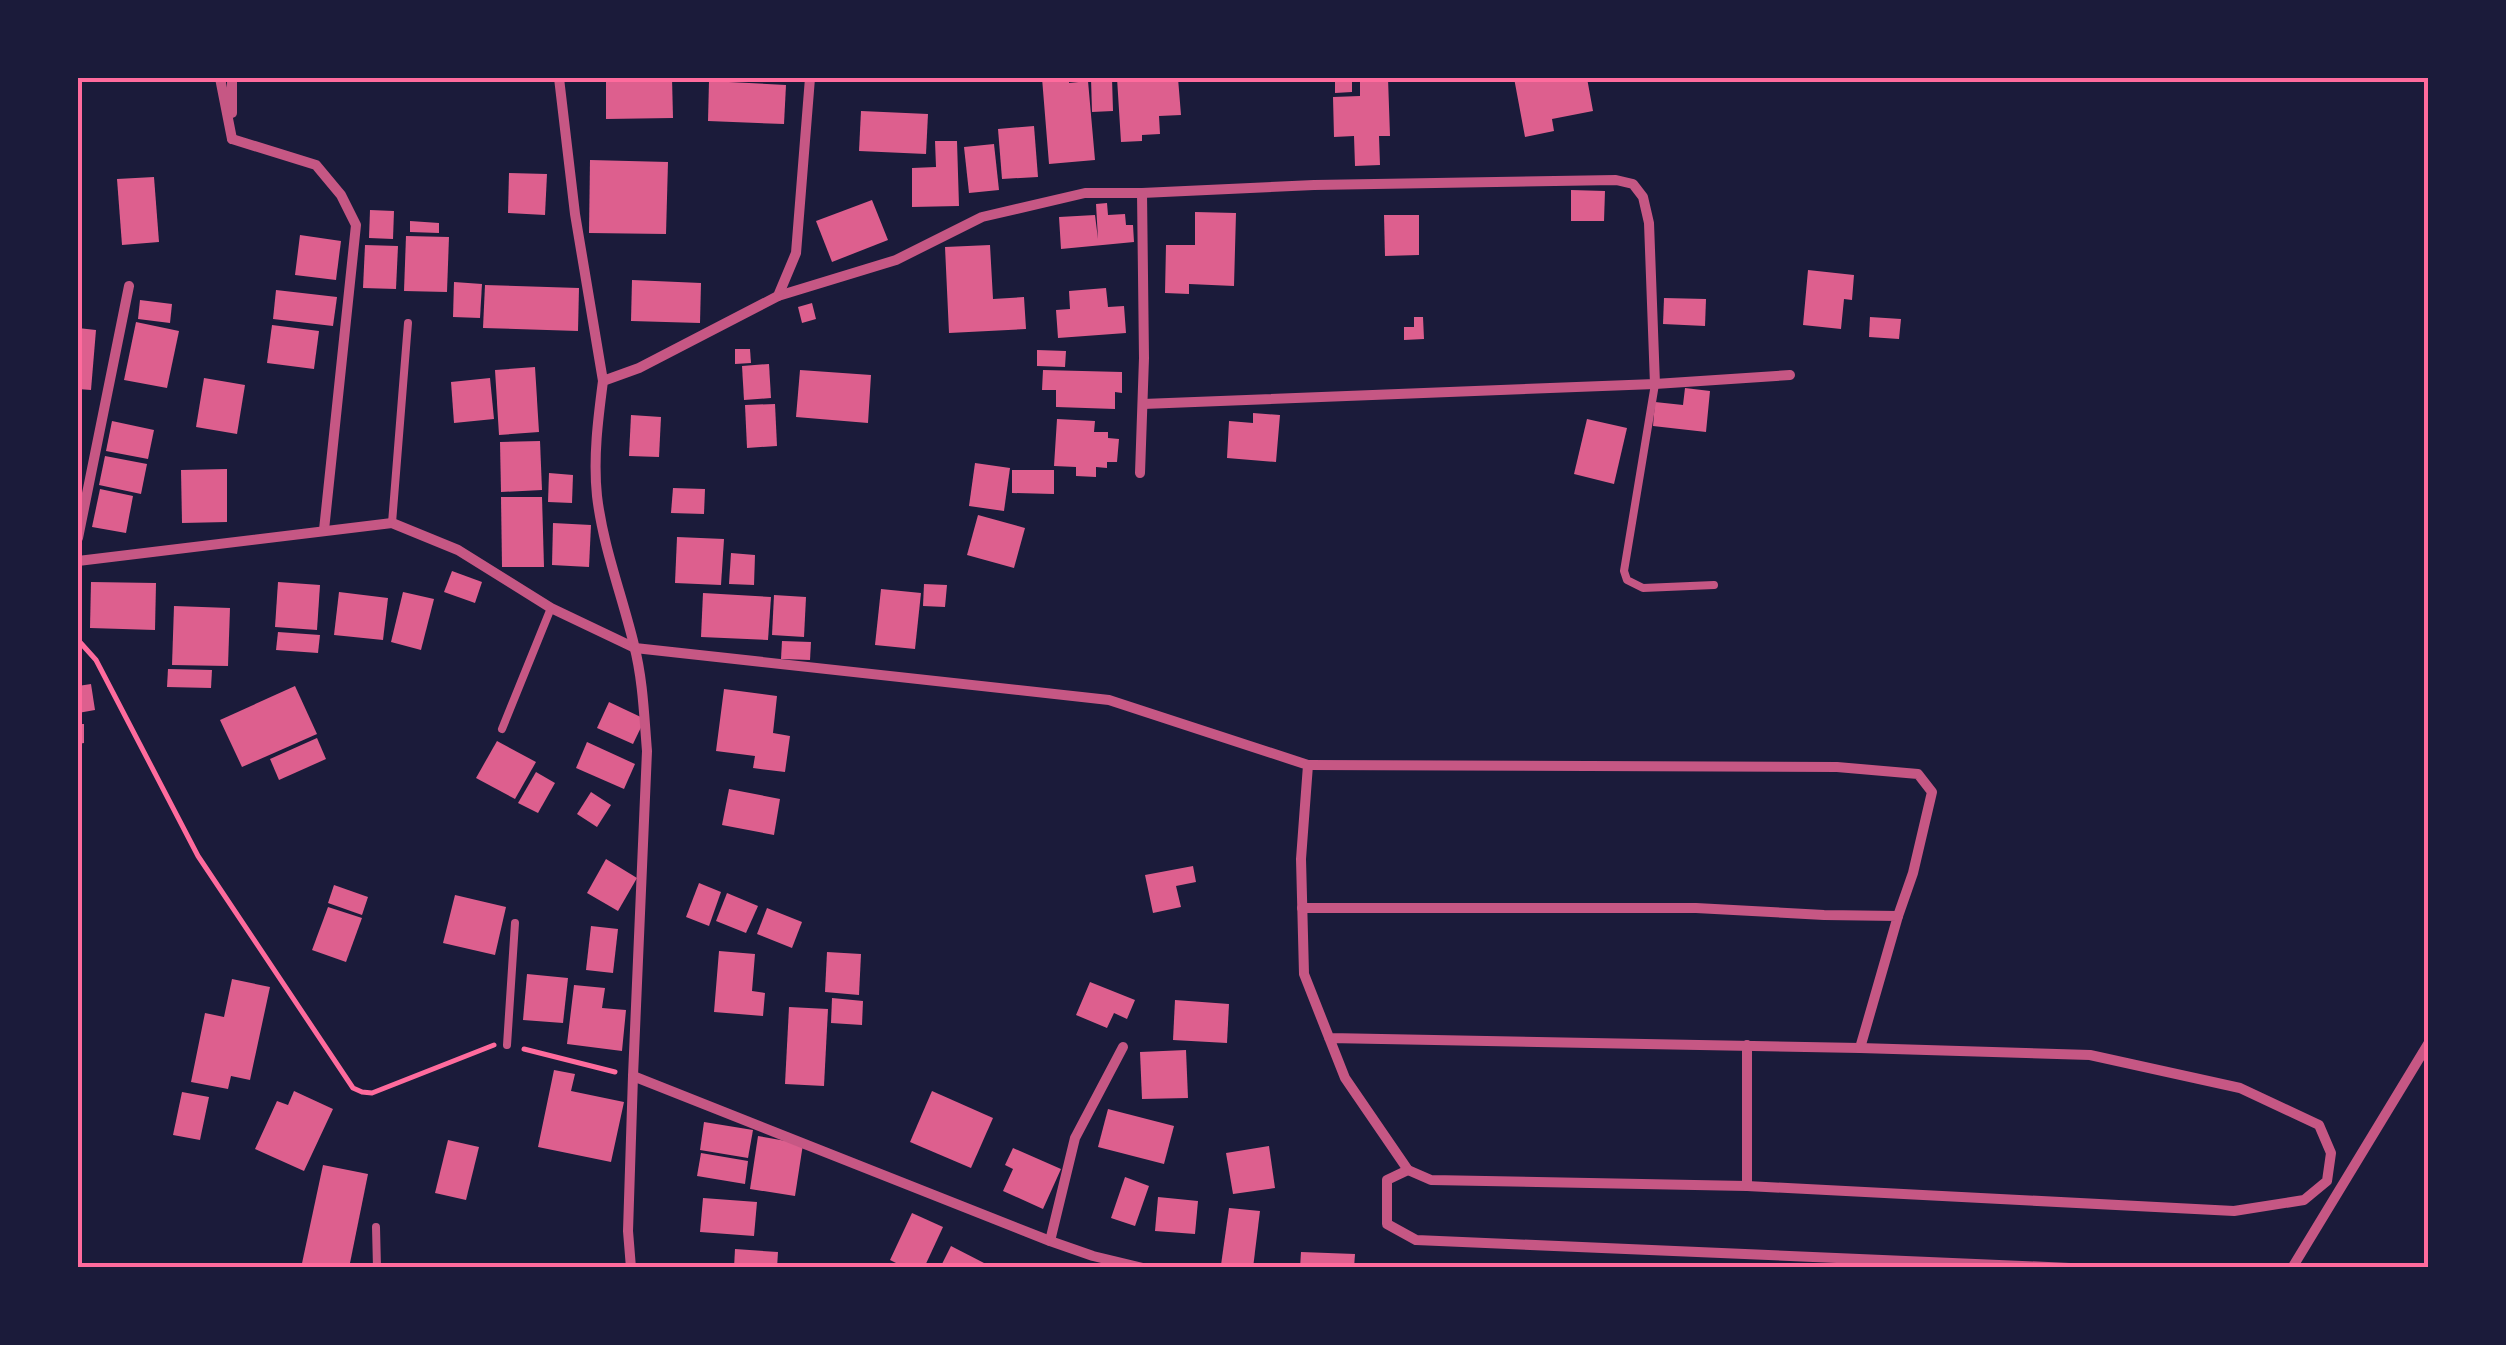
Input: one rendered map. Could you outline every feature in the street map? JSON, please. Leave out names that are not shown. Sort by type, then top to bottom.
[{"type":"street","points":[[220,78],[232,139]]},
{"type":"street","points":[[232,78],[232,139]]},
{"type":"street","points":[[559,78],[578,233],[603,381],[597,423],[597,494],[644,698],[646,751],[632,1076],[630,1268]]},
{"type":"street","points":[[778,296],[796,253],[810,78]]},
{"type":"street","points":[[232,139],[316,166],[341,196],[356,225],[324,530]]},
{"type":"street","points":[[603,381],[639,368],[778,296],[896,260],[982,217],[1085,193],[1616,180],[1633,184],[1644,197],[1649,223],[1655,384]]},
{"type":"street","points":[[1140,472],[1144,358],[1142,193]]},
{"type":"street","points":[[78,538],[129,286]]},
{"type":"street","points":[[1142,404],[1655,384],[1790,374]]},
{"type":"street","points":[[78,561],[392,523],[458,550],[551,608],[635,648],[1109,700],[1308,766],[1837,767],[1918,774],[1932,792],[1913,874],[1860,1048]]},
{"type":"street","points":[[1308,766],[1301,859],[1304,974],[1329,1038],[1345,1078],[1408,1170],[1431,1180],[1747,1186],[2234,1211],[2304,1200],[2327,1181],[2330,1152],[2319,1125],[2240,1088],[2090,1055],[1329,1038]]},
{"type":"street","points":[[1302,908],[1696,908],[1898,916]]},
{"type":"street","points":[[2292,1268],[2428,1044]]},
{"type":"street","points":[[1747,1046],[1747,1186]]},
{"type":"street","points":[[1050,1241],[1075,1138],[1123,1047]]},
{"type":"street","points":[[632,1076],[1050,1241],[1091,1262],[1143,1268]]},
{"type":"street","points":[[1408,1170],[1387,1180],[1387,1224],[1416,1240],[2070,1268]]},
{"type":"lane","points":[[392,523],[408,323]]},
{"type":"lane","points":[[1655,384],[1624,571],[1626,580],[1643,588],[1714,584]]},
{"type":"lane","points":[[502,729],[551,608]]},
{"type":"lane","points":[[507,1045],[515,923]]},
{"type":"lane","points":[[376,1227],[377,1268]]},
{"type":"path","points":[[78,640],[96,660],[205,868],[353,1088],[372,1092],[502,1044],[632,1076]]},
{"type":"building","points":[[606,78],[672,78],[673,118],[606,119]]},
{"type":"building","points":[[1042,78],[1069,78],[1069,83],[1088,81],[1095,160],[1049,164]]},
{"type":"building","points":[[1091,78],[1112,78],[1113,111],[1092,112]]},
{"type":"building","points":[[1117,78],[1178,78],[1181,115],[1159,116],[1160,134],[1142,135],[1142,141],[1121,142]]},
{"type":"building","points":[[1335,78],[1352,78],[1352,92],[1335,93]]},
{"type":"building","points":[[1360,78],[1388,78],[1390,136],[1379,136],[1380,165],[1355,166],[1354,136],[1334,137],[1333,97],[1360,96]]},
{"type":"building","points":[[1514,78],[1587,78],[1593,111],[1552,119],[1554,131],[1525,137]]},
{"type":"building","points":[[709,81],[786,85],[784,124],[708,121]]},
{"type":"building","points":[[861,111],[928,114],[926,154],[859,151]]},
{"type":"building","points":[[1034,126],[1038,177],[1002,179],[998,129]]},
{"type":"building","points":[[935,141],[957,141],[959,206],[912,207],[912,168],[936,167]]},
{"type":"building","points":[[994,144],[999,190],[969,193],[964,147]]},
{"type":"building","points":[[590,160],[668,162],[666,234],[589,233]]},
{"type":"building","points":[[509,173],[547,174],[545,215],[508,213]]},
{"type":"building","points":[[154,177],[159,242],[122,245],[117,179]]},
{"type":"building","points":[[1571,190],[1605,191],[1604,221],[1571,221]]},
{"type":"building","points":[[872,200],[888,240],[832,262],[816,221]]},
{"type":"building","points":[[1107,203],[1108,215],[1125,214],[1126,225],[1133,225],[1134,242],[1061,249],[1059,217],[1095,215],[1098,239],[1096,204]]},
{"type":"building","points":[[370,210],[394,211],[393,239],[369,238]]},
{"type":"building","points":[[1195,212],[1236,213],[1234,286],[1189,284],[1189,294],[1165,293],[1166,245],[1195,245]]},
{"type":"building","points":[[1384,215],[1419,215],[1419,255],[1385,256]]},
{"type":"building","points":[[410,221],[439,223],[439,233],[410,232]]},
{"type":"building","points":[[300,235],[341,241],[336,280],[295,275]]},
{"type":"building","points":[[406,236],[449,237],[447,292],[404,291]]},
{"type":"building","points":[[365,245],[398,246],[396,289],[363,288]]},
{"type":"building","points":[[990,245],[993,299],[1024,297],[1026,329],[949,333],[945,247]]},
{"type":"building","points":[[1808,270],[1854,275],[1852,300],[1844,299],[1841,329],[1803,325]]},
{"type":"building","points":[[632,280],[701,283],[700,323],[631,321]]},
{"type":"building","points":[[454,282],[482,284],[480,318],[453,317]]},
{"type":"building","points":[[485,285],[579,288],[578,331],[483,328]]},
{"type":"building","points":[[1106,288],[1108,307],[1124,306],[1126,333],[1058,338],[1056,310],[1070,309],[1069,291]]},
{"type":"building","points":[[276,290],[337,297],[333,326],[273,319]]},
{"type":"building","points":[[1664,298],[1706,299],[1705,326],[1663,324]]},
{"type":"building","points":[[140,300],[172,304],[170,323],[138,319]]},
{"type":"building","points":[[812,303],[816,319],[802,323],[798,307]]},
{"type":"building","points":[[1414,317],[1423,317],[1424,339],[1404,340],[1404,327],[1414,327]]},
{"type":"building","points":[[1870,317],[1901,319],[1899,339],[1869,337]]},
{"type":"building","points":[[136,322],[179,331],[167,388],[124,380]]},
{"type":"building","points":[[272,325],[319,331],[314,369],[267,363]]},
{"type":"building","points":[[78,328],[96,330],[91,390],[78,389]]},
{"type":"building","points":[[735,349],[750,349],[751,363],[735,364]]},
{"type":"building","points":[[1037,350],[1066,351],[1065,367],[1037,366]]},
{"type":"building","points":[[769,364],[771,398],[744,400],[742,366]]},
{"type":"building","points":[[535,367],[539,432],[499,435],[495,370]]},
{"type":"building","points":[[800,370],[871,375],[868,423],[796,417]]},
{"type":"building","points":[[1043,370],[1122,372],[1122,393],[1115,392],[1115,409],[1056,407],[1056,390],[1042,390]]},
{"type":"building","points":[[204,378],[245,385],[237,434],[196,427]]},
{"type":"building","points":[[490,378],[494,419],[454,423],[451,382]]},
{"type":"building","points":[[1685,388],[1710,391],[1706,432],[1653,426],[1655,402],[1683,405]]},
{"type":"building","points":[[775,404],[777,446],[747,448],[745,405]]},
{"type":"building","points":[[1253,413],[1280,415],[1276,462],[1227,458],[1229,421],[1253,423]]},
{"type":"building","points":[[631,415],[661,417],[659,457],[629,456]]},
{"type":"building","points":[[1057,419],[1095,421],[1094,432],[1108,432],[1108,438],[1119,439],[1117,462],[1107,462],[1107,468],[1096,467],[1096,477],[1076,476],[1076,467],[1054,466]]},
{"type":"building","points":[[1587,419],[1627,428],[1614,484],[1574,474]]},
{"type":"building","points":[[112,421],[154,430],[148,459],[106,451]]},
{"type":"building","points":[[540,441],[542,490],[501,492],[500,442]]},
{"type":"building","points":[[105,456],[147,464],[141,494],[99,485]]},
{"type":"building","points":[[975,463],[1010,468],[1004,511],[969,506]]},
{"type":"building","points":[[227,469],[227,522],[182,523],[181,470]]},
{"type":"building","points":[[1012,470],[1054,470],[1054,494],[1012,493]]},
{"type":"building","points":[[549,473],[573,475],[572,503],[548,502]]},
{"type":"building","points":[[673,488],[705,489],[704,514],[671,513]]},
{"type":"building","points":[[100,489],[133,496],[126,533],[92,527]]},
{"type":"building","points":[[501,497],[542,497],[544,567],[502,567]]},
{"type":"building","points":[[978,515],[1025,528],[1014,568],[967,555]]},
{"type":"building","points":[[553,523],[591,525],[589,567],[552,565]]},
{"type":"building","points":[[677,537],[724,539],[721,585],[675,583]]},
{"type":"building","points":[[731,553],[755,555],[754,585],[729,584]]},
{"type":"building","points":[[452,571],[482,582],[475,603],[444,592]]},
{"type":"building","points":[[91,582],[156,583],[155,630],[90,628]]},
{"type":"building","points":[[278,582],[320,585],[317,630],[275,627]]},
{"type":"building","points":[[924,584],[947,585],[945,607],[923,606]]},
{"type":"building","points":[[881,589],[921,593],[915,649],[875,645]]},
{"type":"building","points":[[339,592],[388,598],[383,640],[334,635]]},
{"type":"building","points":[[403,592],[434,599],[421,650],[391,642]]},
{"type":"building","points":[[703,593],[771,597],[768,640],[701,637]]},
{"type":"building","points":[[774,595],[806,597],[804,637],[772,635]]},
{"type":"building","points":[[174,606],[230,608],[228,666],[172,665]]},
{"type":"building","points":[[278,632],[320,635],[318,653],[276,650]]},
{"type":"building","points":[[782,641],[811,642],[810,660],[781,659]]},
{"type":"building","points":[[168,669],[212,670],[211,688],[167,687]]},
{"type":"building","points":[[91,684],[95,710],[78,713],[78,686]]},
{"type":"building","points":[[295,686],[317,734],[242,767],[220,720]]},
{"type":"building","points":[[724,689],[777,696],[773,733],[790,736],[785,772],[753,768],[755,756],[716,751]]},
{"type":"building","points":[[609,702],[645,719],[633,744],[597,728]]},
{"type":"building","points":[[78,724],[84,724],[84,743],[78,744]]},
{"type":"building","points":[[317,738],[326,759],[279,780],[270,759]]},
{"type":"building","points":[[497,741],[536,762],[515,799],[476,778]]},
{"type":"building","points":[[587,742],[635,764],[624,789],[576,768]]},
{"type":"building","points":[[536,772],[555,783],[538,813],[518,803]]},
{"type":"building","points":[[729,789],[780,799],[774,835],[722,825]]},
{"type":"building","points":[[591,792],[611,805],[597,827],[577,814]]},
{"type":"building","points":[[606,859],[637,878],[618,911],[587,893]]},
{"type":"building","points":[[1193,866],[1196,882],[1176,886],[1181,907],[1153,913],[1145,875]]},
{"type":"building","points":[[699,883],[721,892],[709,926],[686,917]]},
{"type":"building","points":[[334,885],[368,897],[362,915],[328,903]]},
{"type":"building","points":[[727,893],[758,906],[746,933],[716,921]]},
{"type":"building","points":[[455,895],[506,907],[495,955],[443,943]]},
{"type":"building","points":[[328,907],[362,918],[346,962],[312,950]]},
{"type":"building","points":[[767,908],[802,922],[792,948],[757,934]]},
{"type":"building","points":[[591,926],[618,929],[613,973],[586,970]]},
{"type":"building","points":[[719,951],[755,954],[752,991],[765,993],[763,1016],[714,1012]]},
{"type":"building","points":[[827,952],[861,954],[859,995],[825,992]]},
{"type":"building","points":[[527,974],[568,978],[563,1023],[523,1020]]},
{"type":"building","points":[[232,979],[270,987],[250,1080],[231,1076],[228,1089],[191,1082],[205,1013],[224,1017]]},
{"type":"building","points":[[1090,982],[1135,1000],[1127,1019],[1114,1013],[1107,1028],[1076,1015]]},
{"type":"building","points":[[574,985],[605,988],[602,1008],[626,1010],[622,1051],[567,1044]]},
{"type":"building","points":[[832,998],[863,1001],[862,1025],[831,1023]]},
{"type":"building","points":[[1175,1000],[1229,1004],[1227,1043],[1173,1040]]},
{"type":"building","points":[[789,1007],[828,1009],[824,1086],[785,1084]]},
{"type":"building","points":[[1186,1050],[1188,1098],[1142,1099],[1140,1052]]},
{"type":"building","points":[[554,1070],[575,1074],[571,1091],[624,1102],[611,1162],[538,1147]]},
{"type":"building","points":[[294,1091],[333,1109],[304,1171],[255,1149],[277,1101],[288,1105]]},
{"type":"building","points":[[932,1091],[993,1118],[971,1168],[910,1142]]},
{"type":"building","points":[[182,1092],[209,1097],[200,1140],[173,1135]]},
{"type":"building","points":[[1108,1109],[1174,1126],[1164,1164],[1098,1147]]},
{"type":"building","points":[[704,1122],[753,1130],[748,1158],[700,1150]]},
{"type":"building","points":[[758,1136],[803,1144],[795,1196],[750,1189]]},
{"type":"building","points":[[448,1140],[479,1147],[466,1200],[435,1193]]},
{"type":"building","points":[[1269,1146],[1275,1188],[1233,1194],[1226,1153]]},
{"type":"building","points":[[1013,1148],[1061,1169],[1043,1209],[1003,1191],[1013,1169],[1005,1165]]},
{"type":"building","points":[[701,1153],[748,1161],[745,1184],[697,1176]]},
{"type":"building","points":[[323,1165],[368,1174],[349,1268],[301,1268]]},
{"type":"building","points":[[1125,1177],[1149,1186],[1135,1226],[1111,1218]]},
{"type":"building","points":[[1158,1197],[1198,1201],[1195,1234],[1155,1231]]},
{"type":"building","points":[[703,1198],[757,1202],[754,1236],[700,1232]]},
{"type":"building","points":[[1229,1208],[1260,1211],[1253,1268],[1221,1265]]},
{"type":"building","points":[[912,1213],[943,1227],[924,1268],[906,1268],[890,1260]]},
{"type":"building","points":[[951,1246],[984,1263],[982,1268],[940,1268]]},
{"type":"building","points":[[735,1249],[778,1252],[777,1268],[734,1268]]},
{"type":"building","points":[[1301,1252],[1355,1254],[1354,1268],[1300,1268]]}]
